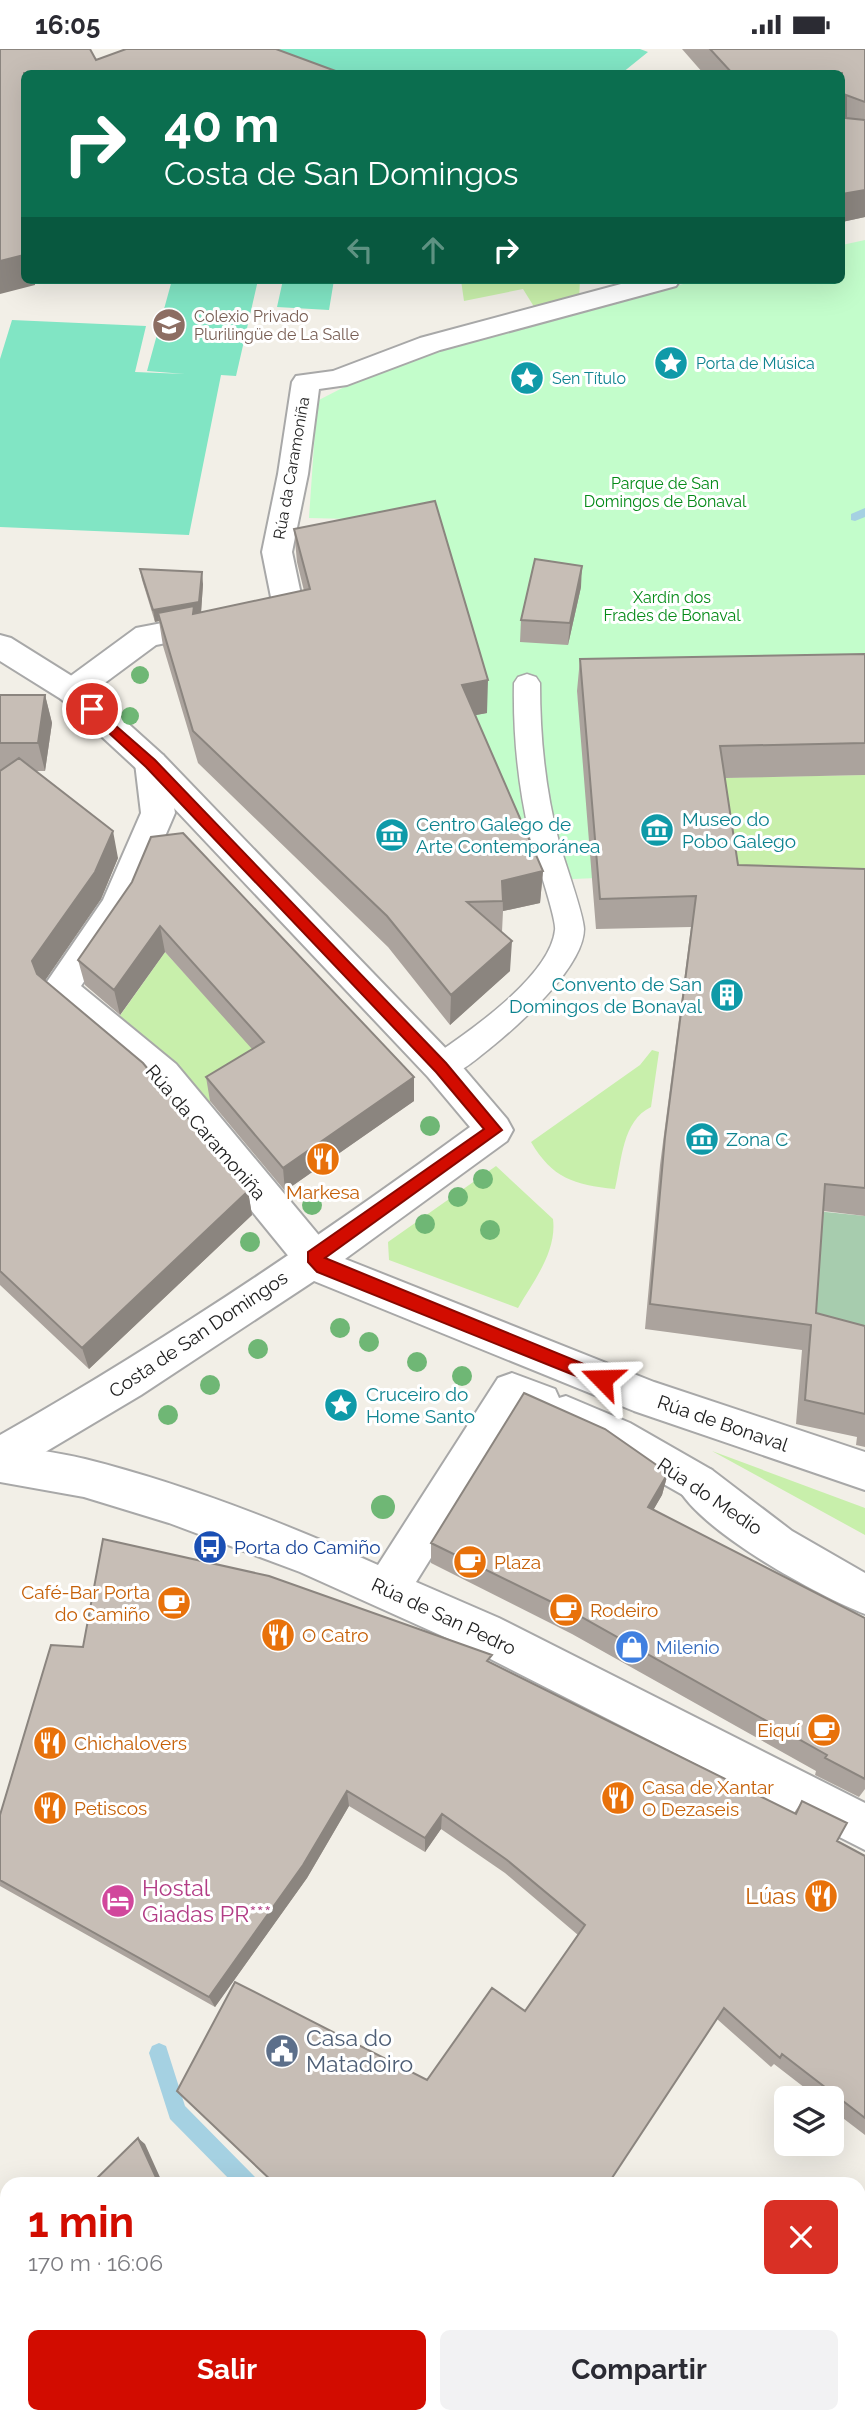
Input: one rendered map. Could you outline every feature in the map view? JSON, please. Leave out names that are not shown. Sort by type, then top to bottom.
[{"type":"street","name":"Rúa da Caramoniña","points":[[72,691],[147,636],[289,609],[277,552],[293,474],[306,382],[337,379],[430,344],[652,284]]},
{"type":"street","points":[[0,646],[72,691],[150,763],[441,1067]]},
{"type":"street","name":"Rúa da Caramoniña","points":[[150,763],[158,813],[118,906],[60,989],[163,1075],[313,1257]]},
{"type":"street","name":"Costa de San Domingos","points":[[0,1457],[92,1406],[313,1257],[494,1130],[441,1067]]},
{"type":"street","name":"Rúa de Bonaval","points":[[313,1257],[323,1267],[648,1398],[865,1471]]},
{"type":"street","name":"Rúa do Medio","points":[[388,1588],[535,1400],[616,1436],[697,1484],[722,1506],[842,1585],[865,1594]]},
{"type":"street","name":"Rúa de San Pedro","points":[[0,1463],[84,1478],[169,1504],[312,1556],[388,1588],[596,1689],[865,1828]]},
{"type":"lane","points":[[441,1067],[537,991],[567,941],[570,929],[530,784],[525,722],[527,683]]},
{"type":"green space","points":[[251,49],[640,49],[648,52],[626,70],[309,70]]},
{"type":"green space","name":"Parque de San Domingos de Bonaval","points":[[865,240],[865,686],[577,691],[597,878],[525,881],[461,718],[486,712],[432,521],[309,518],[317,401],[383,367],[530,323],[683,284],[845,284],[845,244]]},
{"type":"green space","points":[[171,284],[257,284],[236,376],[221,375],[189,535],[0,527],[0,359],[12,320],[146,326],[135,372],[185,374],[147,371]]},
{"type":"green space","points":[[282,284],[333,284],[329,310],[277,307]]},
{"type":"green space","points":[[462,284],[580,284],[579,299],[536,310],[523,289],[464,301]]},
{"type":"green space","points":[[865,775],[865,900],[732,896],[714,778]]},
{"type":"green space","points":[[165,952],[225,1018],[296,976],[247,1078],[208,1103],[114,1024]]},
{"type":"green space","points":[[652,1050],[659,1052],[651,1107],[641,1113],[629,1131],[615,1189],[576,1182],[556,1172],[531,1142],[640,1065]]},
{"type":"green space","points":[[496,1166],[553,1219],[548,1254],[518,1308],[389,1260],[388,1242]]},
{"type":"green space","points":[[816,1211],[865,1216],[865,1354],[807,1346]]},
{"type":"green space","points":[[712,1451],[865,1508],[865,1535]]},
{"type":"building","points":[[0,49],[90,49],[96,60],[126,49],[276,49],[333,70],[21,70],[21,256],[0,261]]},
{"type":"building","points":[[710,49],[865,49],[865,102],[846,95],[846,118],[865,120],[865,190],[845,193],[845,70],[729,70]]},
{"type":"building","name":"Centro Galego de Arte Contemporánea","points":[[435,501],[488,680],[462,685],[543,871],[502,881],[503,901],[467,902],[512,941],[451,995],[387,916],[193,731],[158,613],[194,606],[193,614],[310,589],[294,529]]},
{"type":"building","points":[[535,559],[582,566],[570,623],[521,620]]},
{"type":"building","points":[[140,569],[202,572],[199,602],[153,610]]},
{"type":"building","name":"Convento de San Domingos de Bonaval","points":[[865,654],[865,743],[720,746],[738,865],[865,869],[865,1188],[825,1184],[816,1313],[865,1326],[865,1414],[805,1400],[811,1325],[650,1304],[665,1137],[696,896],[600,899],[580,659]]},
{"type":"building","points":[[0,695],[45,695],[38,743],[0,743]]},
{"type":"building","points":[[19,758],[113,831],[95,872],[32,961],[37,974],[143,1063],[248,1191],[82,1348],[0,1271],[0,771]]},
{"type":"building","points":[[183,833],[414,1077],[283,1168],[206,1077],[264,1042],[160,926],[114,990],[78,960],[132,882],[151,837]]},
{"type":"building","points":[[524,1393],[605,1429],[668,1473],[648,1507],[865,1618],[865,1779],[576,1614],[431,1543]]},
{"type":"building","points":[[103,1539],[269,1576],[492,1655],[487,1661],[796,1814],[802,1801],[847,1823],[837,1841],[865,1856],[865,2118],[844,2102],[844,2086],[824,2086],[782,2054],[780,2058],[724,2008],[613,2177],[268,2177],[177,2091],[235,1982],[427,2080],[492,1988],[525,2011],[585,1925],[507,1860],[442,1814],[425,1838],[347,1791],[303,1865],[209,1997],[0,1880],[0,1815],[51,1645],[83,1647]]},
{"type":"building","points":[[138,2138],[156,2177],[98,2177]]},
{"type":"waterway","points":[[855,517],[865,512]]},
{"type":"waterway","points":[[159,2053],[177,2112],[241,2177]]},
{"type":"place","name":"Colexio Privado Plurilingüe de La Salle","points":[[169,325]]},
{"type":"place","name":"Porta de Música","points":[[671,363]]},
{"type":"place","name":"Sen Título","points":[[527,378]]},
{"type":"place","name":"Museo do Pobo Galego","points":[[657,830]]},
{"type":"place","name":"Centro Galego de Arte Contemporánea","points":[[392,835]]},
{"type":"place","name":"Convento de San Domingos de Bonaval","points":[[727,995]]},
{"type":"place","name":"Zona C","points":[[702,1139]]},
{"type":"place","name":"Markesa","points":[[323,1159]]},
{"type":"place","name":"Cruceiro do Home Santo","points":[[341,1405]]},
{"type":"place","name":"Porta do Camiño","points":[[210,1547]]},
{"type":"place","name":"Plaza","points":[[470,1562]]},
{"type":"place","name":"Café-Bar Porta do Camiño","points":[[174,1603]]},
{"type":"place","name":"Rodeiro","points":[[566,1610]]},
{"type":"place","name":"O Catro","points":[[278,1635]]},
{"type":"place","name":"Milenio","points":[[632,1647]]},
{"type":"place","name":"Eiquí","points":[[824,1730]]},
{"type":"place","name":"Chichalovers","points":[[50,1743]]},
{"type":"place","name":"Casa de Xantar O Dezaseis","points":[[618,1798]]},
{"type":"place","name":"Petiscos","points":[[50,1808]]},
{"type":"place","name":"Lúas","points":[[821,1896]]},
{"type":"place","name":"Hostal Giadas PR***","points":[[118,1901]]},
{"type":"place","name":"Casa do Matadoiro","points":[[282,2051]]},
{"type":"route","points":[[92,709],[150,763],[441,1067],[494,1130],[313,1257],[323,1267],[602,1379]]},
{"type":"park label","name":"Xardín dos Frades de Bonaval","points":[[672,606]]}]
